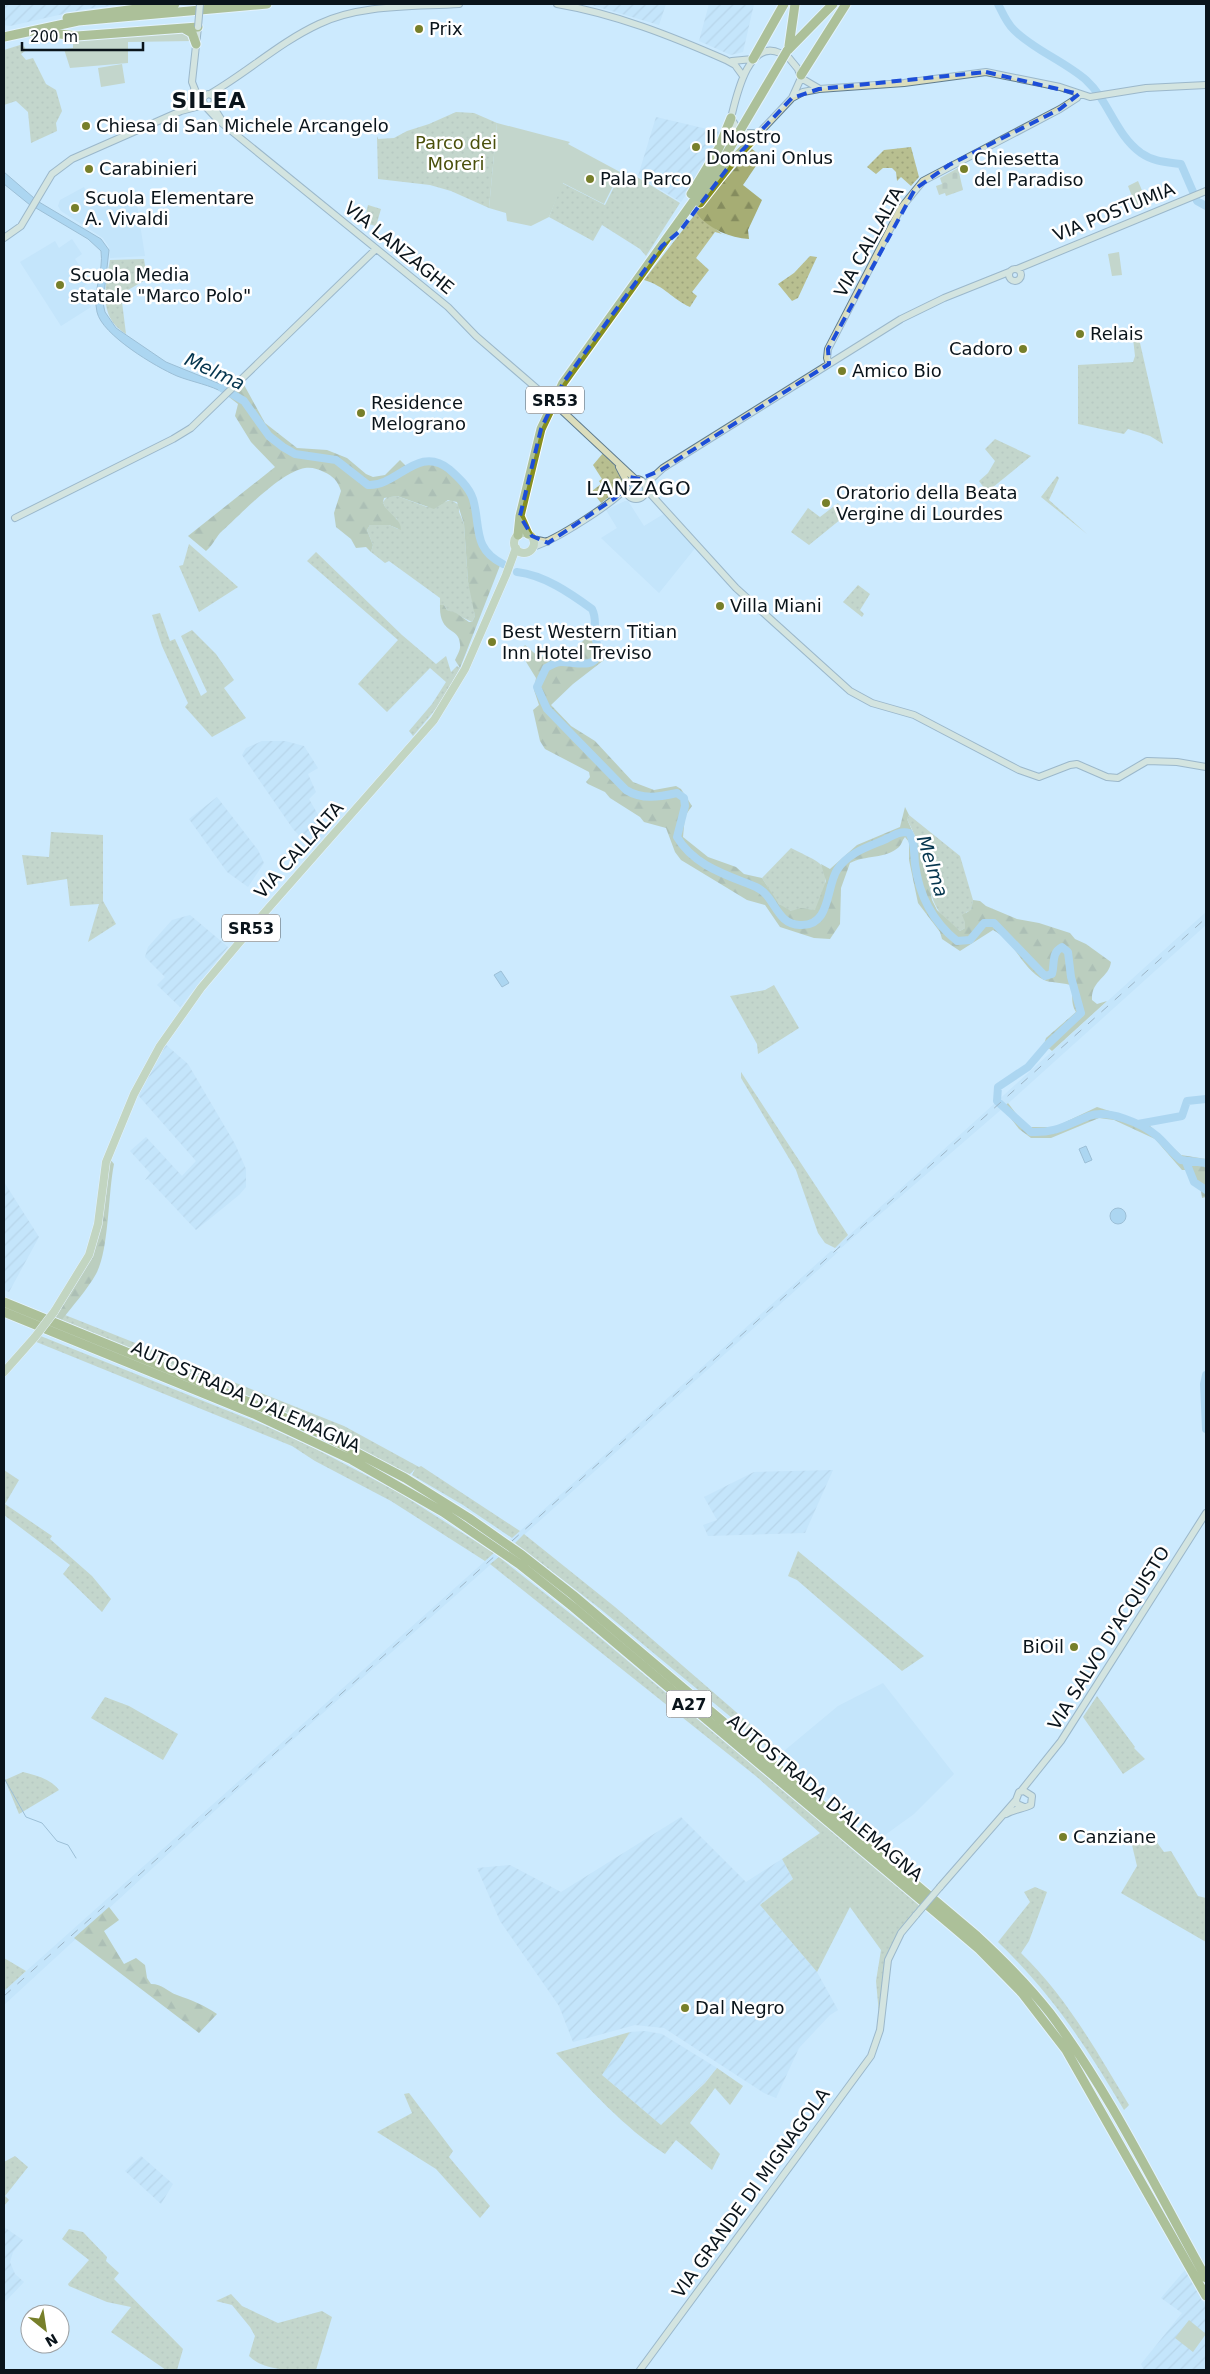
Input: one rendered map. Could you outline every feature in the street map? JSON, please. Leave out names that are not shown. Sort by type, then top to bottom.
[{"type":"highway","points":[[4,37],[78,15],[176,4]]},
{"type":"highway","points":[[38,28],[89,20],[266,4]]},
{"type":"highway","points":[[753,59],[784,4]]},
{"type":"highway","name":"SR53","points":[[518,535],[520,516],[541,429],[563,383],[724,160],[785,54],[791,38],[795,4]]},
{"type":"highway","name":"SR53","points":[[785,54],[833,4]]},
{"type":"highway","points":[[801,77],[846,4]]},
{"type":"highway","points":[[26,31],[77,36],[198,27]]},
{"type":"highway","points":[[185,29],[192,33],[196,44]]},
{"type":"highway","points":[[662,246],[671,224],[706,172],[724,139],[731,118]]},
{"type":"highway","points":[[662,246],[680,231],[729,165],[759,133]]},
{"type":"highway","points":[[520,516],[532,540]]},
{"type":"highway","name":"AUTOSTRADA D'ALEMAGNA","points":[[4,1302],[266,1409],[344,1446],[405,1478],[457,1510],[522,1555],[565,1589],[971,1931],[1018,1975],[1049,2012],[1086,2066],[1206,2278]]},
{"type":"highway","name":"AUTOSTRADA D'ALEMAGNA","points":[[4,1312],[254,1414],[352,1460],[443,1512],[519,1564],[566,1602],[979,1949],[1022,1993],[1052,2031],[1084,2079],[1206,2296]]},
{"type":"main road","points":[[518,535],[532,540]]},
{"type":"main road","name":"VIA CALLALTA","points":[[4,1372],[54,1312],[89,1255],[98,1224],[106,1162],[134,1094],[160,1046],[201,988],[265,912],[434,720],[466,669],[506,575],[516,548],[514,541],[518,535]]},
{"type":"main road","name":"VIA CALLALTA","points":[[506,575],[532,540]]},
{"type":"main road","points":[[516,548],[524,553]]},
{"type":"street","points":[[184,109],[192,99],[194,89],[193,75],[200,4]]},
{"type":"street","points":[[4,238],[21,226],[52,174],[72,158],[205,99],[286,43],[325,21],[364,11],[459,4]]},
{"type":"street","points":[[557,4],[601,13],[646,27],[726,60],[735,65],[743,76]]},
{"type":"street","points":[[726,60],[737,62],[753,59],[770,51],[785,54],[801,77],[819,89]]},
{"type":"street","points":[[753,59],[743,76],[731,118],[740,132],[759,133],[792,98],[803,92],[819,89],[904,82],[986,72],[1060,87],[1079,94],[1093,96],[1146,88],[1206,84]]},
{"type":"street","points":[[193,75],[197,88],[205,99]]},
{"type":"street","points":[[792,98],[801,77]]},
{"type":"street","points":[[194,89],[212,106],[223,86]]},
{"type":"street","name":"VIA CALLALTA","points":[[829,364],[827,358],[828,349],[901,208],[915,189],[923,181],[949,165],[1060,109],[1077,98],[1079,94]]},
{"type":"street","name":"VIA LANZAGHE","points":[[205,99],[215,101],[217,112],[226,125]]},
{"type":"street","name":"VIA LANZAGHE","points":[[205,99],[216,118],[448,308],[476,336],[549,399]]},
{"type":"street","name":"VIA POSTUMIA","points":[[829,364],[901,319],[988,279],[1009,272],[1019,272],[1033,261],[1206,191]]},
{"type":"street","points":[[15,518],[173,439],[191,428],[224,399],[376,249]]},
{"type":"street","points":[[1009,272],[1010,280]]},
{"type":"street","name":"VIA POSTUMIA","points":[[988,279],[1017,281],[1019,272]]},
{"type":"street","points":[[642,497],[649,481],[661,470],[829,364]]},
{"type":"street","points":[[557,406],[646,488],[736,588],[861,699],[914,716],[1019,770],[1039,777],[1077,764],[1107,778],[1118,778],[1147,761],[1178,762],[1206,768]]},
{"type":"street","points":[[616,462],[627,485],[627,493],[631,497]]},
{"type":"street","points":[[532,540],[548,543],[615,498],[627,485],[661,470]]},
{"type":"street","points":[[615,498],[642,497],[657,500]]},
{"type":"street","name":"VIA SALVO D'ACQUISTO","points":[[880,2030],[888,1960],[901,1933],[1016,1800],[1061,1741],[1206,1513]]},
{"type":"street","points":[[1016,1800],[1017,1804],[1024,1807],[1031,1805],[1029,1786],[1032,1777]]},
{"type":"street","points":[[1021,1791],[1031,1794]]},
{"type":"street","name":"VIA SALVO D'ACQUISTO","points":[[998,1819],[1010,1811],[1024,1807]]},
{"type":"street","name":"VIA GRANDE DI MIGNAGOLA","points":[[640,2370],[870,2056],[880,2030]]},
{"type":"highlighted area","points":[[986,72],[1079,94],[1060,109],[949,165],[915,189],[828,349],[829,364],[661,470],[640,479],[629,477],[627,487],[615,498],[548,543],[532,536],[520,516],[541,429],[563,383],[662,246],[680,231],[736,157],[792,98],[819,89]]},
{"type":"shaded area","points":[[4,4],[117,5],[85,9],[10,26],[4,25]]},
{"type":"shaded area","points":[[588,4],[666,4],[659,25]]},
{"type":"shaded area","points":[[709,4],[754,4],[743,52],[731,55],[699,41]]},
{"type":"shaded area","points":[[656,117],[720,132],[692,186],[681,202],[638,176]]},
{"type":"shaded area","points":[[4,172],[34,198],[30,205],[4,184]]},
{"type":"shaded area","points":[[84,187],[91,205],[108,205],[136,199],[145,256],[110,258],[109,247],[103,238],[61,211],[58,206],[60,200]]},
{"type":"shaded area","points":[[39,202],[101,239],[109,250],[103,303],[105,312],[116,328],[166,362],[230,388],[224,393],[168,372],[119,340],[101,321],[97,312],[96,297],[101,266],[101,251],[88,239],[36,208]]},
{"type":"shaded area","name":"Scuola Media statale \"Marco Polo\"","points":[[72,239],[82,254],[75,259],[90,282],[80,289],[91,307],[61,326],[20,262],[55,241],[59,248]]},
{"type":"shaded area","points":[[628,501],[644,526],[667,512],[696,547],[659,593],[601,538],[617,528],[606,510]]},
{"type":"shaded area","points":[[262,741],[285,741],[304,746],[318,768],[308,774],[316,792],[309,799],[328,832],[312,849],[293,829],[242,755],[246,748]]},
{"type":"shaded area","points":[[217,797],[258,850],[264,863],[248,887],[227,872],[189,819]]},
{"type":"shaded area","points":[[1206,912],[1206,925],[1003,1108],[841,1248],[835,1248]]},
{"type":"shaded area","points":[[190,915],[228,947],[180,1007],[157,985],[165,977],[145,957],[148,947],[172,920]]},
{"type":"shaded area","points":[[501,971],[509,983],[502,987],[494,975]]},
{"type":"shaded area","points":[[165,1044],[188,1064],[235,1144],[246,1169],[246,1187],[239,1195],[196,1230],[148,1179],[145,1180],[150,1173],[130,1151],[146,1137],[182,1176],[196,1161],[137,1094]]},
{"type":"shaded area","points":[[1086,1146],[1092,1160],[1085,1163],[1079,1149]]},
{"type":"shaded area","points":[[4,1182],[39,1237],[9,1292],[4,1290]]},
{"type":"shaded area","points":[[1118,1208],[1124,1210],[1126,1216],[1124,1222],[1118,1224],[1112,1222],[1110,1216],[1112,1210]]},
{"type":"shaded area","points":[[831,1251],[838,1252],[515,1543],[510,1540]]},
{"type":"shaded area","points":[[833,1470],[805,1533],[708,1536],[703,1525],[717,1520],[704,1497],[754,1472]]},
{"type":"shaded area","points":[[494,1553],[499,1557],[270,1760],[4,2005],[4,1991]]},
{"type":"shaded area","points":[[883,1683],[954,1774],[914,1814],[878,1840],[778,1756],[838,1706]]},
{"type":"shaded area","points":[[681,1817],[746,1882],[782,1859],[793,1879],[760,1905],[817,1972],[838,2010],[830,2015],[799,2048],[776,2098],[764,2093],[664,2028],[635,2025],[573,2042],[559,2006],[500,1921],[477,1868],[510,1865],[561,1892]]},
{"type":"shaded area","points":[[645,2031],[662,2034],[717,2068],[661,2125],[602,2075],[630,2032]]},
{"type":"shaded area","points":[[141,2156],[173,2184],[161,2204],[125,2171]]},
{"type":"shaded area","points":[[4,2227],[23,2240],[13,2252],[10,2262],[15,2274],[24,2282],[4,2303]]},
{"type":"shaded area","points":[[1185,2270],[1206,2307],[1206,2370],[1144,2370],[1141,2364],[1182,2313],[1161,2298]]},
{"type":"green space","points":[[185,31],[192,41],[128,42],[128,63],[70,68],[64,49],[73,48],[73,39]]},
{"type":"green space","points":[[20,45],[25,47],[25,51],[21,54],[26,60],[33,58],[46,84],[56,90],[62,111],[56,123],[57,131],[31,143],[28,112],[16,101],[4,105],[4,50]]},
{"type":"green space","points":[[122,64],[125,83],[101,87],[98,68]]},
{"type":"green space","name":"Parco dei Moreri","points":[[456,112],[474,113],[497,123],[489,208],[451,191],[430,185],[378,179],[377,136],[378,139],[394,138]]},
{"type":"green space","points":[[497,123],[570,142],[568,144],[620,172],[604,204],[563,183],[549,217],[531,226],[507,221],[506,213],[489,208]]},
{"type":"green space","points":[[911,147],[919,177],[911,186],[901,177],[897,181],[896,172],[892,168],[883,168],[876,174],[867,167],[884,150]]},
{"type":"green space","points":[[752,149],[762,157],[743,185],[762,200],[748,230],[749,239],[720,232],[707,224],[696,213]]},
{"type":"green space","points":[[958,168],[963,190],[946,196],[945,193],[939,195],[936,186],[942,184],[940,178]]},
{"type":"green space","points":[[619,177],[633,185],[637,177],[680,203],[646,256],[640,249],[602,225],[593,241],[549,217],[562,183],[605,205]]},
{"type":"green space","points":[[1138,181],[1147,202],[1136,207],[1128,186]]},
{"type":"green space","points":[[368,205],[381,209],[376,226],[364,223]]},
{"type":"green space","points":[[696,213],[722,234],[715,232],[696,258],[709,270],[692,292],[697,296],[690,307],[658,286],[644,280]]},
{"type":"green space","points":[[1119,252],[1122,275],[1112,276],[1108,254]]},
{"type":"green space","points":[[810,256],[817,257],[798,298],[792,301],[778,284],[794,273]]},
{"type":"green space","points":[[144,259],[147,279],[121,294],[126,334],[117,327],[107,310],[105,291],[110,260]]},
{"type":"green space","points":[[1133,338],[1140,343],[1163,444],[1150,436],[1128,429],[1124,434],[1078,424],[1078,365],[1133,362],[1135,356]]},
{"type":"green space","points":[[243,383],[265,423],[297,448],[327,450],[347,458],[366,474],[373,477],[385,475],[400,460],[406,466],[416,463],[435,462],[445,465],[461,477],[472,494],[484,545],[497,560],[498,557],[501,563],[460,668],[455,660],[460,648],[459,638],[443,621],[440,605],[444,605],[447,610],[456,613],[469,622],[472,622],[475,616],[468,582],[464,524],[457,502],[448,500],[434,509],[397,496],[384,498],[385,506],[399,522],[401,530],[389,525],[370,525],[367,530],[373,545],[371,552],[366,547],[356,548],[351,539],[336,527],[334,513],[341,491],[335,479],[322,471],[305,468],[284,477],[260,496],[220,533],[206,551],[188,536],[275,467],[251,442],[235,416],[238,404],[229,397]]},
{"type":"green space","points":[[995,439],[1031,456],[987,492],[979,481],[988,473],[995,461],[985,449]]},
{"type":"green space","points":[[604,452],[620,473],[622,483],[621,488],[601,503],[592,491],[601,484],[599,481],[602,479],[593,465]]},
{"type":"green space","points":[[1057,476],[1059,478],[1049,500],[1087,534],[1041,497]]},
{"type":"green space","points":[[397,496],[427,507],[451,500],[459,505],[459,512],[464,524],[468,582],[473,597],[475,616],[472,622],[447,610],[444,605],[440,605],[440,598],[389,561],[385,563],[371,552],[373,545],[367,530],[370,525],[389,525],[398,529],[397,519],[388,514],[383,502],[387,497]]},
{"type":"green space","points":[[838,503],[846,515],[809,545],[791,532],[808,508],[820,517]]},
{"type":"green space","points":[[189,544],[238,587],[199,612],[179,566],[183,565]]},
{"type":"green space","points":[[316,552],[402,635],[436,664],[446,656],[451,672],[457,666],[460,668],[440,704],[413,736],[409,731],[432,704],[446,682],[430,668],[387,712],[358,684],[398,640],[307,561]]},
{"type":"green space","points":[[858,585],[870,594],[860,610],[864,614],[862,617],[843,602]]},
{"type":"green space","points":[[160,613],[170,641],[175,639],[201,696],[207,692],[181,636],[192,630],[216,654],[234,680],[224,688],[246,718],[212,737],[185,707],[188,703],[162,646],[152,615]]},
{"type":"green space","points":[[598,626],[597,638],[604,660],[573,684],[551,705],[571,726],[595,741],[633,782],[654,790],[676,786],[681,789],[692,806],[685,816],[683,837],[708,857],[736,867],[744,874],[762,878],[779,904],[791,911],[801,908],[815,910],[826,881],[821,864],[830,869],[857,845],[900,827],[905,807],[909,815],[907,819],[925,861],[932,900],[937,910],[960,931],[965,928],[962,915],[971,910],[973,900],[980,901],[986,906],[1017,919],[1039,923],[1070,933],[1075,939],[1086,944],[1111,962],[1107,972],[1097,983],[1092,993],[1092,1000],[1097,1004],[1107,1001],[1052,1051],[1044,1044],[1046,1038],[1076,1012],[1070,985],[1046,981],[1036,975],[1007,941],[993,930],[960,951],[942,939],[940,932],[918,903],[909,860],[909,842],[905,837],[900,846],[894,851],[850,863],[841,888],[840,924],[830,939],[814,938],[780,927],[765,905],[747,900],[681,860],[675,852],[666,828],[644,822],[640,817],[610,798],[605,792],[588,784],[586,782],[590,777],[589,772],[545,749],[540,741],[533,710],[539,705],[534,690],[536,678],[520,652],[525,645],[540,658],[554,650],[574,650]]},
{"type":"green space","points":[[909,815],[960,856],[973,900],[971,911],[966,912],[965,928],[960,931],[937,908],[931,893],[924,857],[907,819]]},
{"type":"green space","points":[[51,832],[103,835],[103,901],[116,924],[88,942],[99,904],[70,906],[67,879],[27,885],[22,855],[49,857]]},
{"type":"green space","points":[[791,848],[819,863],[825,873],[825,887],[815,911],[791,911],[781,906],[762,878]]},
{"type":"green space","points":[[774,985],[799,1028],[758,1054],[757,1044],[730,996],[765,990]]},
{"type":"green space","points":[[741,1072],[848,1235],[835,1248],[825,1243],[818,1233],[796,1170],[741,1078]]},
{"type":"green space","points":[[1008,1103],[1026,1127],[1055,1127],[1097,1107],[1147,1123],[1181,1155],[1206,1159],[1206,1197],[1202,1198],[1201,1191],[1191,1183],[1186,1170],[1182,1170],[1155,1139],[1114,1120],[1099,1118],[1051,1138],[1031,1138],[1019,1129],[1003,1108]]},
{"type":"green space","points":[[109,1158],[114,1164],[106,1237],[100,1264],[88,1286],[62,1320],[52,1316],[74,1287],[91,1256]]},
{"type":"green space","points":[[65,1315],[344,1426],[419,1467],[421,1466],[520,1531],[512,1538],[463,1505],[412,1475],[415,1469],[409,1475],[319,1428],[62,1320]]},
{"type":"green space","points":[[38,1335],[266,1426],[316,1449],[398,1492],[494,1553],[485,1561],[391,1501],[315,1461],[292,1446],[34,1341]]},
{"type":"green space","points":[[4,1470],[19,1480],[5,1504],[52,1536],[50,1539],[92,1576],[111,1599],[102,1612],[63,1574],[70,1565],[4,1515]]},
{"type":"green space","points":[[524,1534],[615,1607],[782,1752],[778,1756],[598,1607],[515,1543]]},
{"type":"green space","points":[[798,1551],[924,1656],[902,1671],[797,1580],[788,1576]]},
{"type":"green space","points":[[499,1557],[581,1622],[920,1905],[898,1935],[892,1948],[885,1975],[880,2025],[876,1981],[881,1950],[850,1907],[817,1972],[760,1905],[793,1879],[782,1859],[820,1833],[757,1777],[490,1564]]},
{"type":"green space","points":[[1097,1696],[1134,1748],[1145,1759],[1123,1774],[1083,1717]]},
{"type":"green space","points":[[105,1697],[129,1706],[178,1734],[163,1760],[91,1718]]},
{"type":"green space","points":[[23,1772],[47,1780],[59,1790],[19,1814],[5,1780]]},
{"type":"green space","points":[[1153,1837],[1164,1852],[1171,1851],[1198,1896],[1206,1898],[1206,1942],[1121,1893],[1137,1866],[1132,1845]]},
{"type":"green space","points":[[1035,1887],[1047,1892],[1029,1941],[1021,1953],[1052,1987],[1080,2025],[1129,2105],[1124,2110],[1096,2064],[1067,2022],[1035,1981],[998,1942],[1030,1902],[1024,1892]]},
{"type":"green space","points":[[109,1907],[119,1920],[104,1931],[124,1964],[136,1958],[145,1965],[147,1978],[151,1984],[162,1986],[217,2014],[199,2033],[74,1938]]},
{"type":"green space","points":[[4,1958],[26,1971],[4,1991]]},
{"type":"green space","points":[[630,2032],[602,2075],[661,2125],[705,2083],[717,2068],[743,2086],[730,2105],[715,2088],[690,2123],[720,2154],[712,2170],[676,2140],[665,2154],[635,2132],[556,2053]]},
{"type":"green space","points":[[409,2093],[453,2151],[449,2157],[490,2206],[480,2218],[436,2169],[377,2132],[412,2113],[404,2094]]},
{"type":"green space","points":[[15,2156],[28,2167],[5,2196],[9,2200],[4,2206],[4,2162]]},
{"type":"green space","points":[[69,2229],[83,2232],[107,2257],[106,2261],[119,2273],[114,2279],[183,2349],[177,2370],[166,2370],[111,2332],[131,2307],[107,2302],[69,2286],[68,2284],[89,2260],[62,2239]]},
{"type":"green space","points":[[231,2294],[242,2306],[278,2323],[322,2311],[332,2317],[316,2370],[280,2369],[263,2365],[249,2356],[255,2336],[250,2327],[232,2305],[216,2301]]},
{"type":"green space","points":[[1189,2320],[1206,2334],[1193,2352],[1175,2338]]},
{"type":"waterway","points":[[998,4],[1009,25],[1014,30],[1040,50],[1077,73],[1094,88],[1125,137],[1141,153],[1160,161],[1181,164],[1197,201],[1206,206]]},
{"type":"waterway","name":"Melma","points":[[222,388],[244,401],[269,436],[283,447],[295,454],[336,460],[368,485],[379,484],[389,480],[408,468],[427,461],[438,463],[449,469],[463,482],[473,499],[482,544],[493,558],[503,564]]},
{"type":"waterway","name":"Melma","points":[[517,572],[537,577],[556,586],[592,609],[594,616],[595,638],[598,649],[596,659],[582,664],[560,662],[546,668],[537,687],[547,709],[626,790],[644,796],[677,793],[684,798],[685,806],[677,837],[692,855],[723,874],[763,891],[785,920],[800,925],[810,924],[817,920],[822,913],[834,877],[841,864],[858,851],[871,845],[896,834],[909,833],[913,844],[917,875],[923,897],[940,925],[957,941],[970,940],[984,923],[994,923],[1045,976],[1052,974],[1056,952],[1062,947],[1068,952],[1071,977],[1081,1013],[1046,1046],[1028,1067],[998,1087],[997,1101],[1031,1132],[1055,1130],[1089,1116],[1105,1114],[1124,1118],[1142,1126],[1160,1139],[1181,1160],[1206,1163]]},
{"type":"waterway","points":[[1138,1124],[1182,1116],[1187,1101],[1206,1099]]},
{"type":"waterway","points":[[1186,1162],[1194,1182],[1206,1190]]},
{"type":"waterway","name":"Melma","points":[[1206,1375],[1204,1384],[1206,1429]]},
{"type":"waterway","points":[[4,1778],[26,1817],[42,1823],[57,1841],[68,1845],[76,1858]]},
{"type":"railway","points":[[512,1541],[1206,918]]},
{"type":"railway","points":[[4,1996],[496,1555]]},
{"type":"place","name":"Prix","points":[[419,29]]},
{"type":"place","name":"Chiesa di San Michele Arcangelo","points":[[86,126]]},
{"type":"place","name":"Il Nostro Domani Onlus","points":[[696,147]]},
{"type":"place","name":"Carabinieri","points":[[89,169]]},
{"type":"place","name":"Chiesetta del Paradiso","points":[[964,169]]},
{"type":"place","name":"Pala Parco","points":[[590,179]]},
{"type":"place","name":"Scuola Elementare A. Vivaldi","points":[[75,208]]},
{"type":"place","name":"Scuola Media statale \"Marco Polo\"","points":[[60,285]]},
{"type":"place","name":"Relais","points":[[1080,334]]},
{"type":"place","name":"Cadoro","points":[[1023,349]]},
{"type":"place","name":"Amico Bio","points":[[842,371]]},
{"type":"place","name":"Residence Melograno","points":[[361,413]]},
{"type":"place","name":"Oratorio della Beata Vergine di Lourdes","points":[[826,503]]},
{"type":"place","name":"Villa Miani","points":[[720,606]]},
{"type":"place","name":"Best Western Titian Inn Hotel Treviso","points":[[492,642]]},
{"type":"place","name":"BiOil","points":[[1074,1647]]},
{"type":"place","name":"Canziane","points":[[1063,1837]]},
{"type":"place","name":"Dal Negro","points":[[685,2008]]},
{"type":"district","name":"SILEA","points":[[209,100]]},
{"type":"district","name":"LANZAGO","points":[[639,488]]}]
